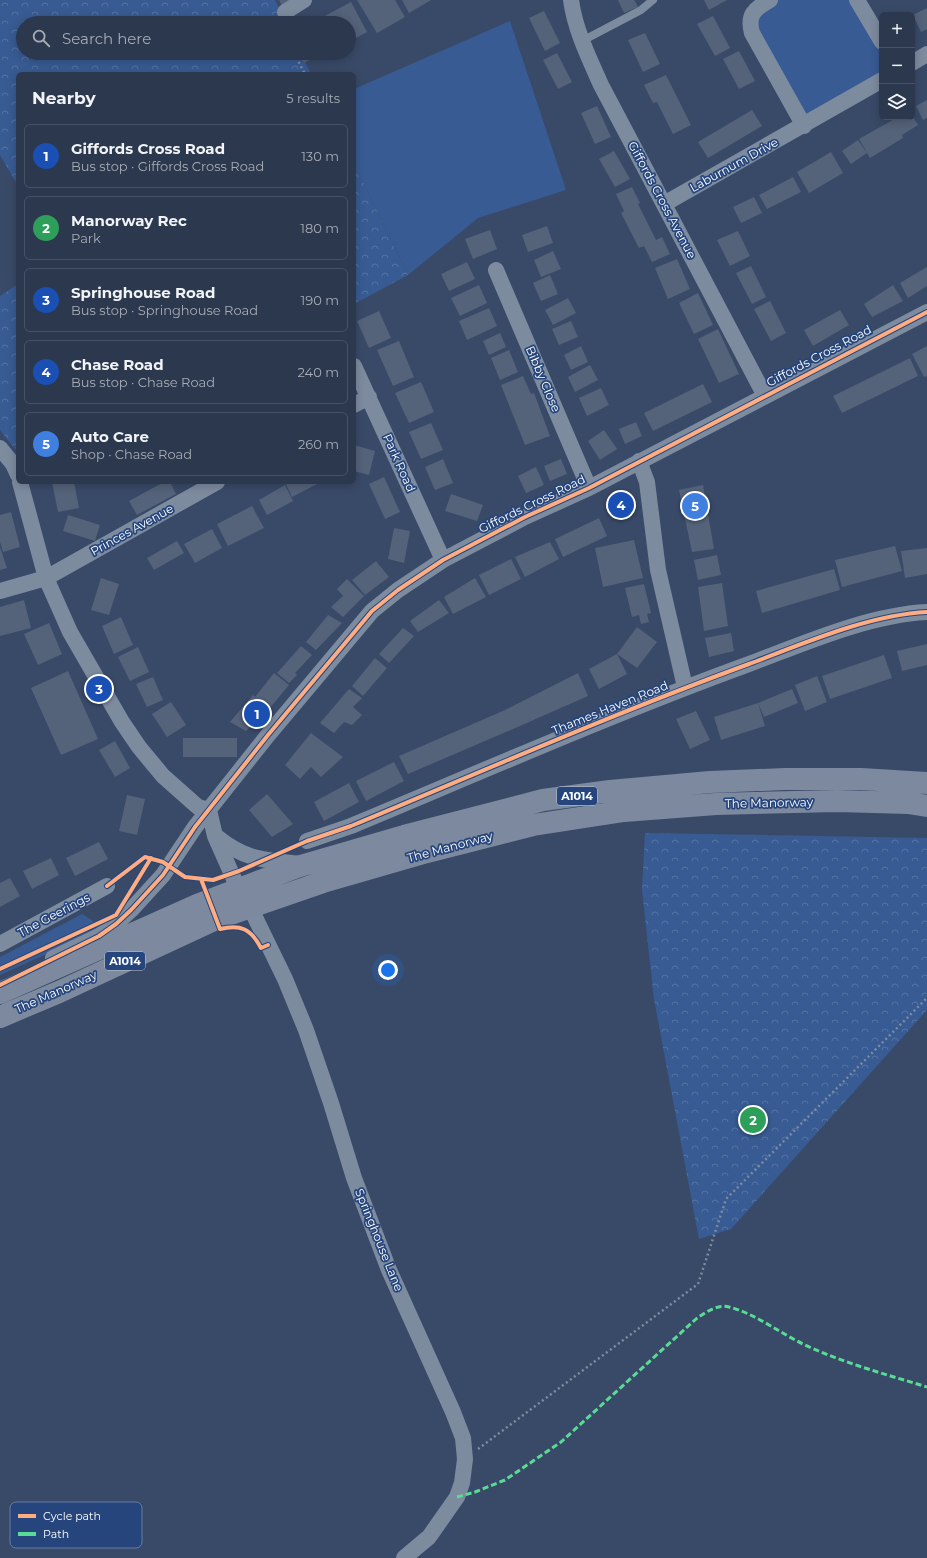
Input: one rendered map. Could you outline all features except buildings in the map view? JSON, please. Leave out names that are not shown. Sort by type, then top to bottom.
[{"type":"main road","name":"The Manorway","points":[[0,993],[197,905],[238,888],[305,864],[404,836],[543,800],[610,791],[710,782],[785,779],[861,779],[927,783]]},
{"type":"main road","name":"The Manorway","points":[[0,1016],[59,992],[216,919],[323,882],[427,852],[533,826],[624,811],[716,804],[829,801],[908,803],[927,806]]},
{"type":"street","points":[[284,12],[304,0]]},
{"type":"street","name":"Giffords Cross Avenue","points":[[571,0],[582,40],[601,85],[765,396]]},
{"type":"street","points":[[770,0],[754,11],[750,18],[750,26],[752,33],[804,126]]},
{"type":"street","points":[[857,0],[879,37]]},
{"type":"street","points":[[915,61],[927,54]]},
{"type":"street","name":"Laburnum Drive","points":[[664,204],[804,126],[879,82]]},
{"type":"street","name":"Bibby Close","points":[[496,270],[589,488]]},
{"type":"street","name":"Giffords Cross Road","points":[[0,985],[99,936],[116,924],[131,910],[163,876],[187,839],[268,735],[372,611],[398,590],[443,560],[525,517],[589,488],[927,312]]},
{"type":"street","name":"Park Road","points":[[356,370],[443,560]]},
{"type":"street","points":[[356,404],[369,397]]},
{"type":"street","points":[[0,448],[13,464],[16,471]]},
{"type":"street","points":[[639,461],[647,482],[658,570],[685,687]]},
{"type":"street","points":[[21,484],[46,578],[70,632],[122,722],[139,747],[163,776],[198,806],[209,810]]},
{"type":"street","name":"Princes Avenue","points":[[0,591],[46,578],[213,484]]},
{"type":"street","name":"Thames Haven Road","points":[[307,841],[351,826],[685,687],[842,630],[899,615],[927,612]]},
{"type":"street","name":"Springhouse Lane","points":[[209,810],[215,836],[238,888],[250,907],[285,979],[306,1030],[331,1103],[354,1178],[390,1270],[463,1438],[465,1459],[462,1483],[456,1497],[429,1537],[404,1558]]},
{"type":"street","points":[[187,839],[204,831],[215,836],[228,846],[243,854],[265,860],[305,864]]},
{"type":"street","name":"The Geerings","points":[[0,944],[108,886]]},
{"type":"lane","points":[[582,40],[641,10],[653,0]]},
{"type":"path","points":[[298,60],[304,72]]},
{"type":"path","points":[[465,1459],[698,1284],[726,1199],[927,998]]},
{"type":"green space","points":[[0,0],[275,0],[283,16],[16,16],[16,60],[304,60],[310,72],[16,72],[16,183],[0,155]]},
{"type":"green space","points":[[770,0],[857,0],[879,37],[879,82],[804,126],[750,19]]},
{"type":"green space","points":[[510,21],[566,190],[478,218],[408,275],[356,167],[356,88]]},
{"type":"green space","points":[[356,167],[408,275],[356,303]]},
{"type":"green space","points":[[16,285],[16,450],[0,430],[0,296]]},
{"type":"green space","points":[[645,833],[927,838],[927,1010],[731,1229],[699,1239],[654,999],[642,890]]},
{"type":"green space","points":[[82,914],[104,928],[0,975],[0,957]]},
{"type":"marked path","points":[[457,1497],[475,1492],[505,1480],[561,1442],[696,1319],[708,1311],[720,1307],[725,1306],[748,1314],[803,1344],[833,1357],[927,1387]]},
{"type":"cycle path","points":[[0,985],[99,936],[116,924],[131,910],[163,875],[195,827],[268,735],[372,611],[398,590],[443,560],[525,517],[589,488],[927,312]]},
{"type":"cycle path","points":[[107,886],[145,857],[163,862],[185,877],[213,880],[239,871],[307,841],[351,826],[649,702],[792,647],[837,631],[882,618],[927,612]]},
{"type":"cycle path","points":[[0,969],[116,915],[151,858]]},
{"type":"cycle path","points":[[201,879],[220,929],[234,927],[240,928],[249,932],[261,948],[268,945]]},
{"type":"place","name":"Chase Road","points":[[621,505]]},
{"type":"place","name":"Auto Care","points":[[695,506]]},
{"type":"place","name":"Springhouse Road","points":[[99,689]]},
{"type":"place","name":"Giffords Cross Road","points":[[257,714]]},
{"type":"place","name":"Manorway Rec","points":[[753,1120]]}]
